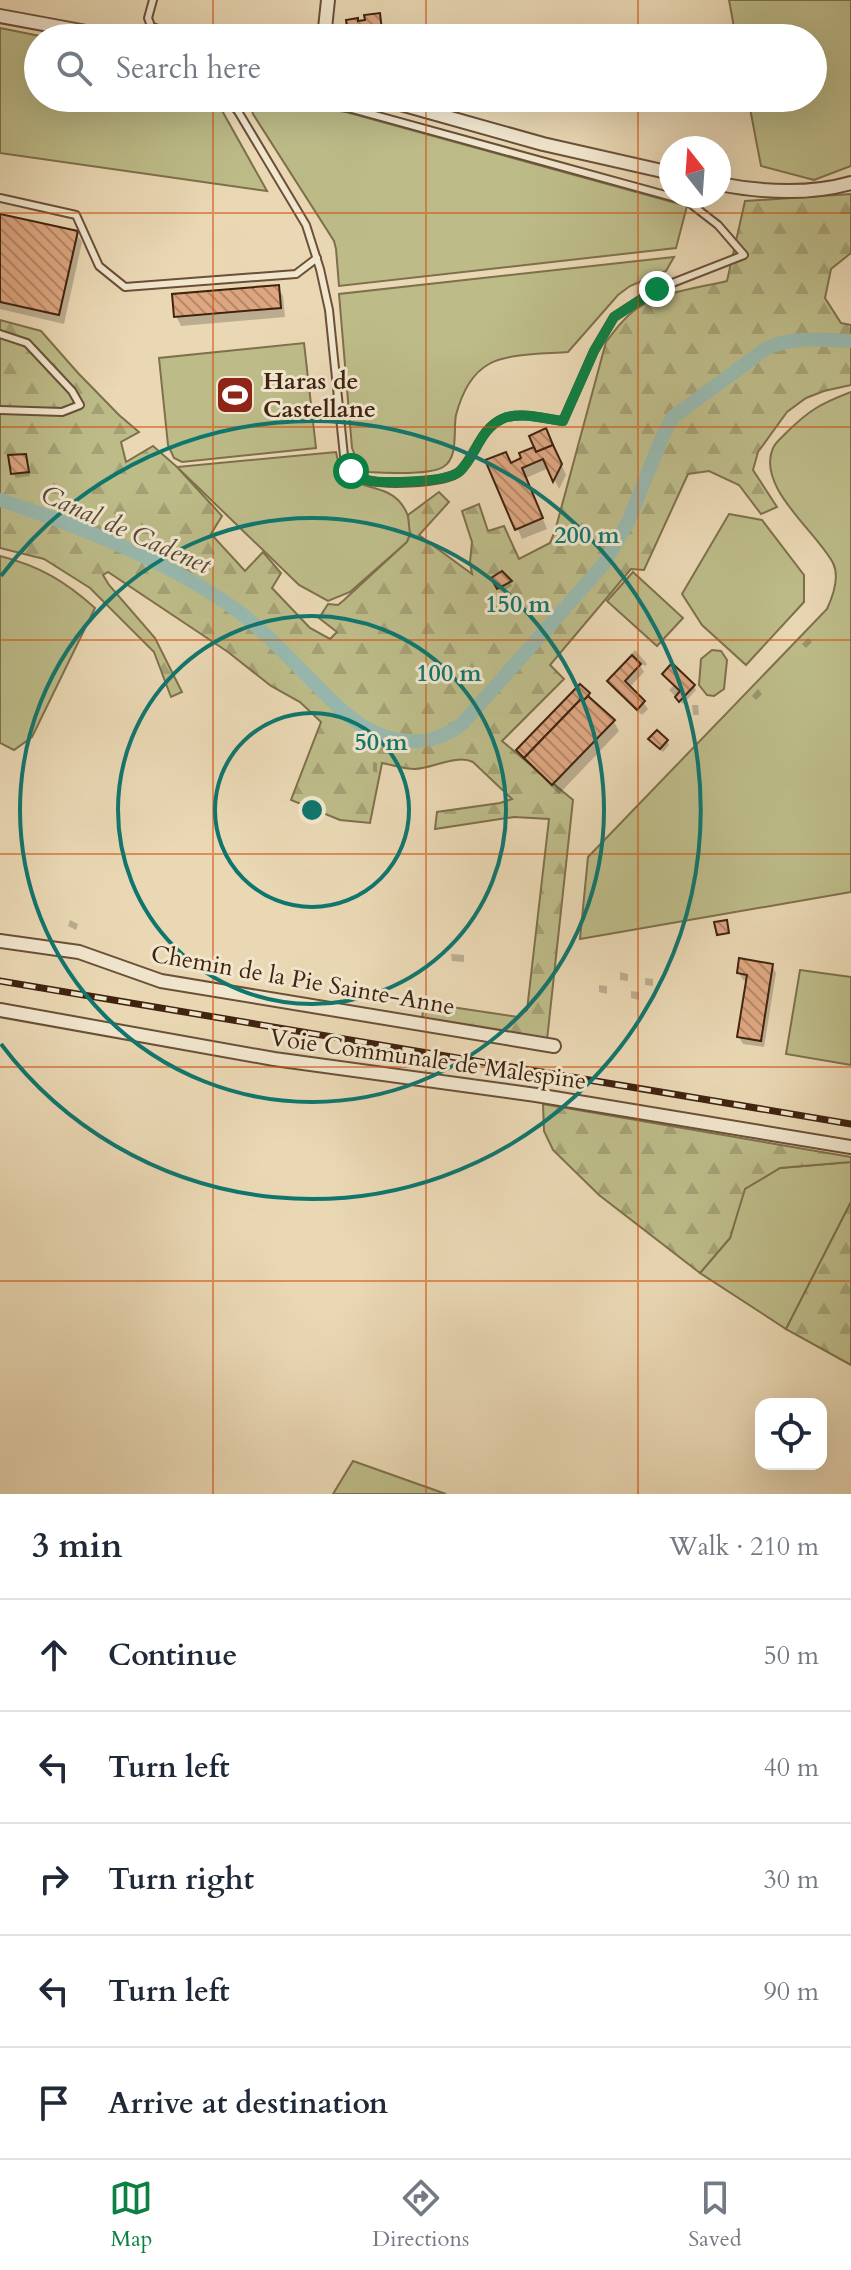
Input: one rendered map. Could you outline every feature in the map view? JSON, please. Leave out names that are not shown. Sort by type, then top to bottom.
[{"type":"street","points":[[325,24],[328,0]]},
{"type":"street","points":[[0,16],[43,24]]},
{"type":"street","points":[[429,112],[543,144],[659,170]]},
{"type":"street","points":[[731,186],[802,190],[851,183]]},
{"type":"street","name":"Chemin de la Pie Sainte-Anne","points":[[0,941],[79,952],[161,981],[554,1046]]},
{"type":"street","name":"Voie Communale de Malespine","points":[[0,1010],[274,1059],[536,1095],[851,1147]]},
{"type":"lane","points":[[150,24],[148,18],[153,0]]},
{"type":"lane","points":[[238,112],[306,225],[329,310],[344,456],[351,471],[369,481],[393,482],[447,477],[457,473],[469,459],[477,442],[503,418],[518,416],[563,421],[594,351],[614,317],[657,289],[744,255],[718,225],[687,201],[364,112]]},
{"type":"lane","points":[[0,198],[76,215],[99,266],[125,287],[296,274],[317,258]]},
{"type":"lane","points":[[0,334],[27,343],[72,391],[80,405],[62,412],[0,410]]},
{"type":"green space","points":[[729,0],[851,0],[851,166],[814,180],[761,166],[751,112],[827,112],[827,24],[733,24]]},
{"type":"green space","points":[[0,28],[24,33],[24,112],[223,112],[267,191],[0,153]]},
{"type":"green space","points":[[252,112],[346,112],[659,198],[659,208],[686,208],[676,248],[339,286],[334,241]]},
{"type":"green space","points":[[851,194],[851,253],[831,269],[825,298],[841,323],[851,325],[851,385],[806,398],[787,412],[758,452],[753,470],[777,507],[761,514],[739,485],[709,471],[688,474],[644,570],[631,569],[550,665],[564,679],[502,741],[573,800],[547,1040],[422,1019],[424,1003],[518,1017],[527,1010],[549,819],[514,817],[435,829],[437,812],[512,799],[473,762],[467,760],[452,760],[415,769],[382,763],[370,823],[340,820],[291,800],[321,722],[300,702],[271,686],[228,652],[108,572],[103,575],[109,585],[155,638],[182,692],[171,697],[154,652],[90,588],[44,559],[0,548],[0,320],[41,331],[78,373],[139,432],[121,442],[126,462],[153,446],[222,516],[211,534],[245,571],[263,552],[281,573],[272,588],[310,628],[330,639],[337,632],[319,618],[328,604],[338,605],[407,542],[410,535],[408,515],[439,492],[449,502],[419,535],[472,574],[472,542],[462,511],[479,504],[488,531],[504,526],[519,559],[550,543],[606,342],[620,324],[636,309],[657,298],[727,281],[745,201]]},
{"type":"green space","points":[[674,257],[666,271],[630,286],[618,295],[568,352],[506,358],[483,368],[461,400],[456,415],[453,451],[443,467],[418,472],[369,472],[356,458],[352,448],[339,294]]},
{"type":"green space","points":[[304,343],[316,448],[182,462],[174,458],[168,445],[159,358]]},
{"type":"green space","points":[[851,392],[851,892],[580,939],[588,857],[827,609],[836,580],[835,568],[825,550],[780,493],[770,463],[775,444],[801,419],[823,404]]},
{"type":"green space","points":[[336,452],[348,478],[388,493],[399,502],[407,514],[410,528],[407,542],[350,592],[328,601],[299,585],[177,467]]},
{"type":"green space","points":[[729,514],[762,520],[804,575],[804,602],[746,665],[702,625],[682,594]]},
{"type":"green space","points":[[0,556],[51,576],[95,608],[32,737],[14,750],[0,743]]},
{"type":"green space","points":[[633,572],[683,618],[657,646],[607,601]]},
{"type":"green space","points":[[712,650],[721,651],[727,660],[724,689],[714,696],[707,695],[699,685],[701,659]]},
{"type":"green space","points":[[800,970],[851,977],[851,1065],[786,1054]]},
{"type":"green space","points":[[543,1104],[851,1157],[851,1162],[780,1168],[745,1189],[730,1238],[700,1273],[599,1195],[553,1150],[544,1131]]},
{"type":"green space","points":[[851,1162],[851,1202],[786,1329],[700,1273],[730,1238],[744,1189],[780,1168]]},
{"type":"green space","points":[[851,1202],[851,1365],[786,1329]]},
{"type":"green space","points":[[353,1461],[446,1494],[333,1494]]},
{"type":"building","points":[[380,13],[381,24],[347,24],[346,20],[365,20],[364,15]]},
{"type":"building","points":[[0,214],[78,231],[59,315],[0,302]]},
{"type":"building","points":[[279,285],[281,308],[174,317],[172,294]]},
{"type":"building","points":[[546,428],[553,445],[536,452],[529,436]]},
{"type":"building","points":[[553,445],[562,464],[553,482],[543,459],[522,468],[543,518],[515,530],[485,460],[506,452],[511,463],[521,458],[519,453],[534,447],[536,452]]},
{"type":"building","points":[[26,454],[29,472],[11,474],[8,455]]},
{"type":"building","points":[[502,571],[512,581],[497,589],[491,578]]},
{"type":"building","points":[[632,655],[641,664],[625,681],[645,701],[637,710],[607,681]]},
{"type":"building","points":[[672,663],[695,685],[679,702],[675,697],[680,691],[662,674]]},
{"type":"building","points":[[580,684],[590,693],[588,696],[584,700],[582,698],[524,758],[516,750]]},
{"type":"building","points":[[588,696],[615,720],[552,785],[524,758],[582,698],[584,700]]},
{"type":"building","points":[[657,730],[668,740],[660,749],[648,739]]},
{"type":"building","points":[[727,920],[729,933],[717,935],[714,922]]},
{"type":"building","points":[[739,958],[773,964],[761,1041],[737,1037],[747,975],[737,973]]},
{"type":"waterway","name":"Canal de Cadenet","points":[[0,500],[129,550],[193,582],[248,619],[352,719],[368,729],[398,740],[431,739],[462,724],[603,565],[628,522],[673,417],[767,348],[798,340],[851,341]]},
{"type":"railway","points":[[0,981],[851,1124]]},
{"type":"place","name":"Haras de Castellane","points":[[235,395]]},
{"type":"route","points":[[351,471],[369,481],[447,477],[457,473],[469,459],[477,442],[503,418],[518,416],[563,421],[594,351],[614,317],[657,289]]}]
